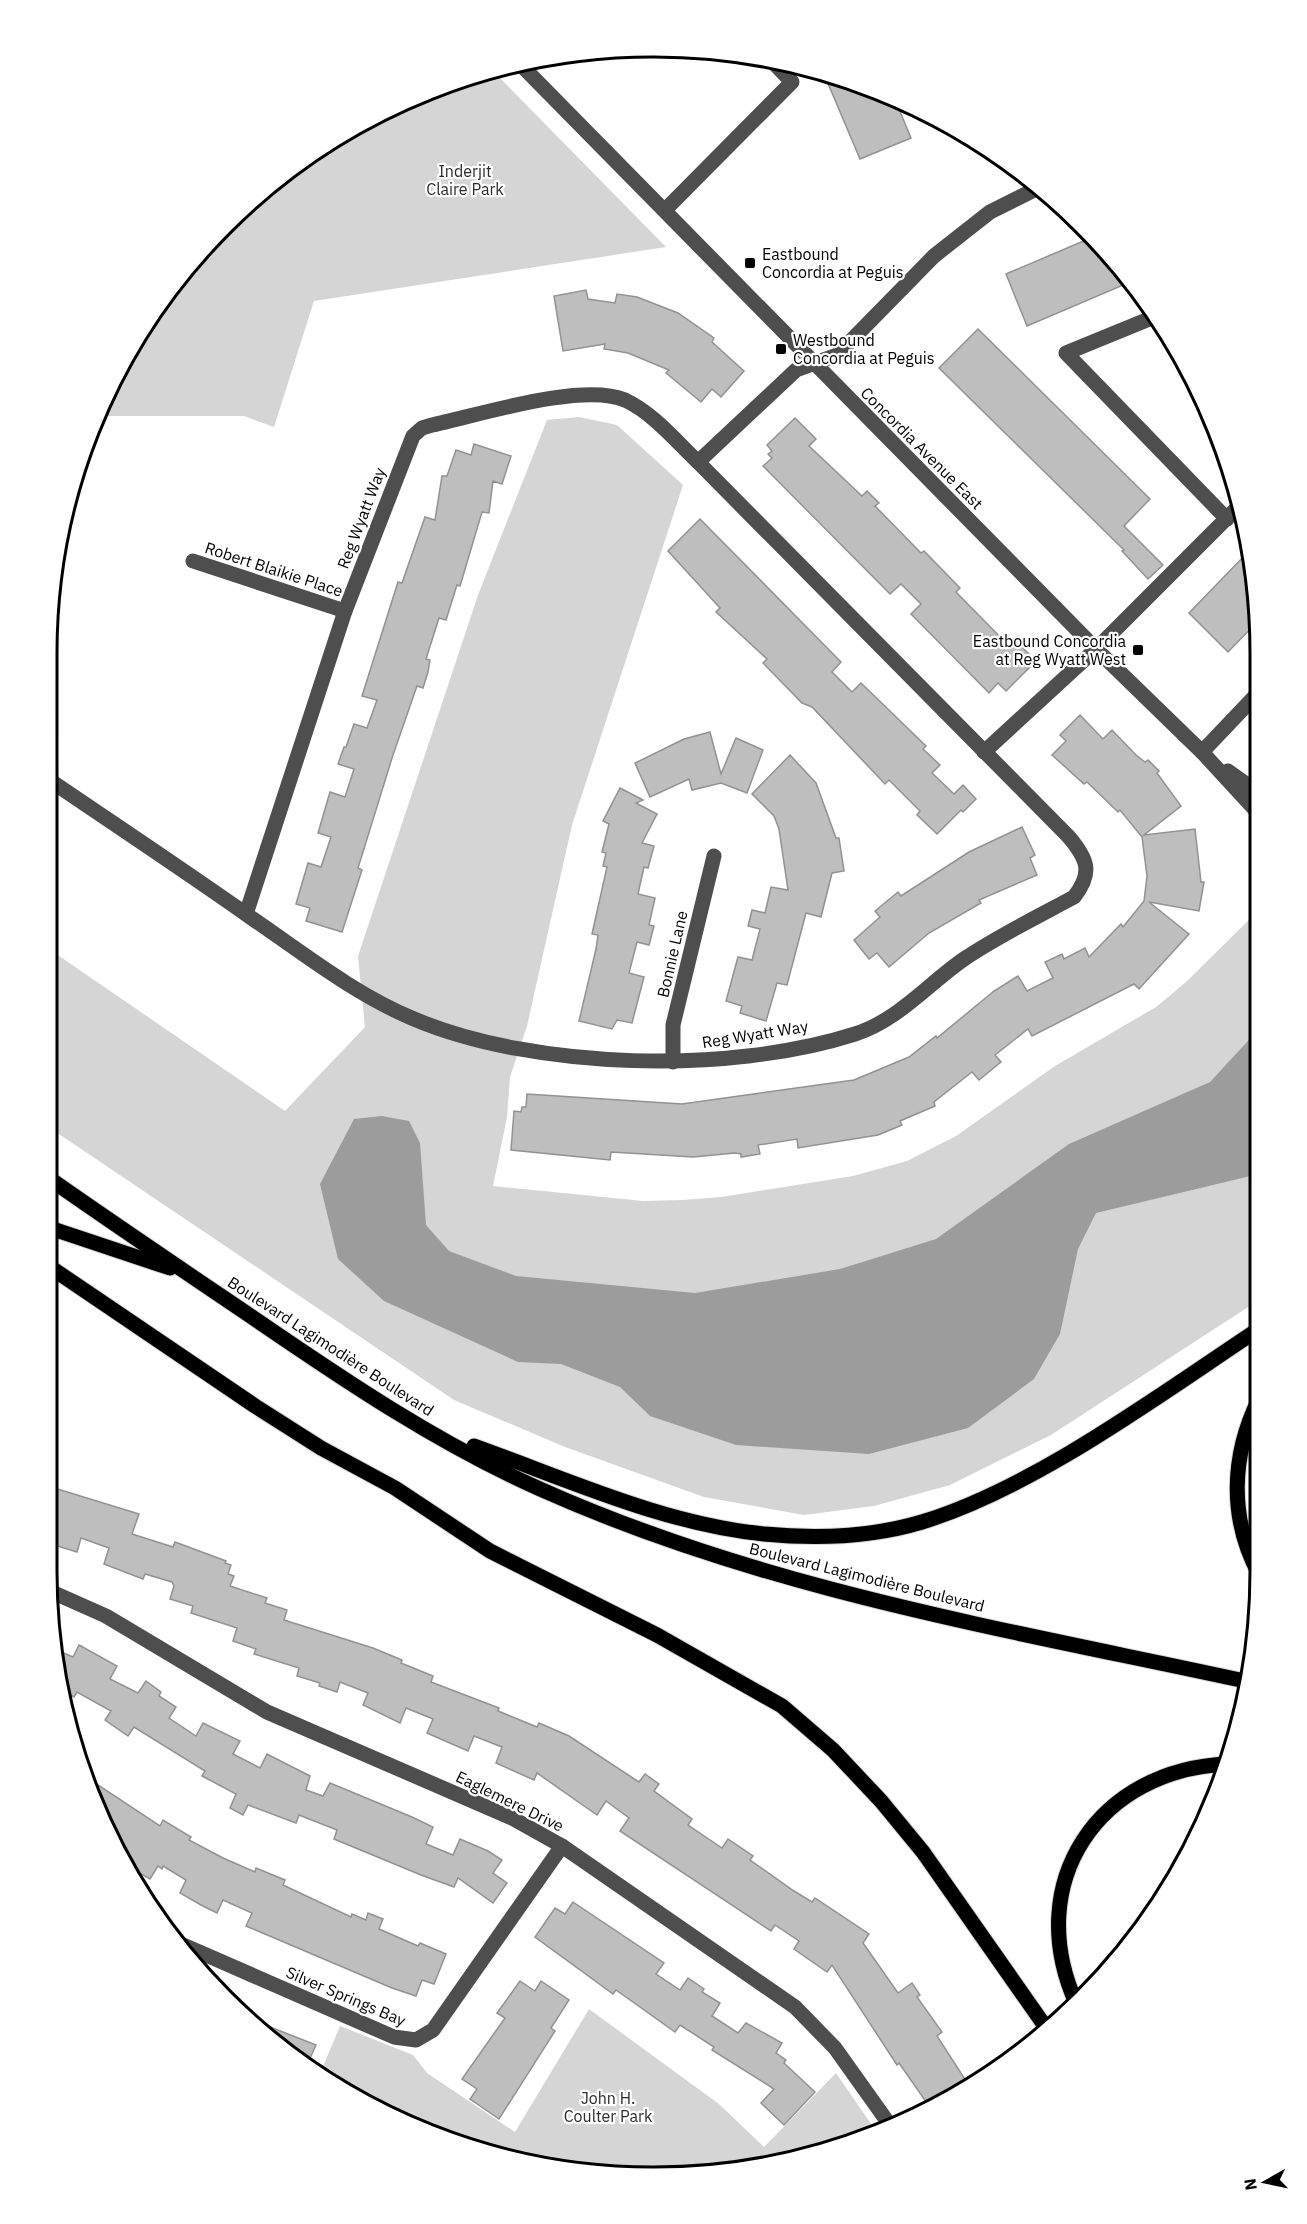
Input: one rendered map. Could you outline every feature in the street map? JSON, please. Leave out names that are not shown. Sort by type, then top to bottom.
[{"type":"main road","name":"Boulevard Lagimodière Boulevard","points":[[57,1184],[353,1386],[418,1427],[537,1487],[633,1528],[784,1578],[948,1618],[1240,1680]]},
{"type":"main road","name":"Boulevard Lagimodière Boulevard","points":[[57,1230],[190,1275]]},
{"type":"main road","points":[[57,1272],[255,1406],[321,1448],[395,1488],[490,1551],[657,1635],[782,1706],[833,1750],[881,1801],[922,1852],[1043,2023]]},
{"type":"main road","points":[[418,1427],[681,1518],[763,1534],[808,1537],[852,1534],[888,1530],[922,1522],[985,1497],[1105,1429],[1250,1335]]},
{"type":"main road","points":[[1250,1419],[1245,1430],[1236,1497],[1241,1529],[1250,1552]]},
{"type":"main road","points":[[1073,1994],[1066,1980],[1058,1914],[1064,1879],[1076,1851],[1097,1823],[1120,1800],[1149,1782],[1179,1770],[1217,1765]]},
{"type":"street","name":"Concordia Avenue East","points":[[526,70],[1096,649],[1202,752],[1250,804]]},
{"type":"street","points":[[665,210],[792,82],[781,71]]},
{"type":"street","points":[[698,462],[796,370],[815,365],[837,355],[934,256],[990,212],[1031,192]]},
{"type":"street","points":[[1147,320],[1066,352],[1227,519]]},
{"type":"street","name":"Reg Wyatt Way","points":[[57,785],[343,981],[412,1019],[470,1039],[520,1050],[673,1062],[705,1061],[753,1054],[857,1034],[892,1015],[964,959],[1074,897],[1085,883],[1087,865],[1077,847],[698,462],[652,419],[625,400],[594,393],[550,399],[422,428],[408,445],[345,611],[246,914]]},
{"type":"street","points":[[984,752],[1096,649],[1233,512]]},
{"type":"street","name":"Robert Blaikie Place","points":[[193,561],[345,611]]},
{"type":"street","points":[[1202,752],[1250,701]]},
{"type":"street","name":"Concordia Avenue East","points":[[1202,752],[1250,787]]},
{"type":"street","name":"Bonnie Lane","points":[[673,1062],[673,1025],[714,856]]},
{"type":"street","name":"Eaglemere Drive","points":[[58,1594],[106,1616],[267,1712],[512,1818],[562,1846],[795,2007],[835,2048],[886,2120]]},
{"type":"street","name":"Silver Springs Bay","points":[[192,1949],[394,2037],[416,2040],[433,2030],[562,1846]]},
{"type":"green space","name":"Inderjit Claire Park","points":[[499,77],[666,247],[314,301],[274,427],[244,416],[106,416],[137,355],[158,322],[180,290],[232,232],[290,180],[322,158],[355,137],[425,102]]},
{"type":"green space","points":[[579,417],[617,425],[683,485],[572,825],[527,1026],[510,1077],[507,1117],[493,1186],[643,1201],[683,1200],[721,1197],[853,1176],[907,1161],[956,1136],[1055,1066],[1156,1007],[1185,983],[1250,919],[1250,1306],[1051,1435],[950,1485],[874,1506],[804,1515],[704,1497],[565,1447],[454,1400],[57,1133],[57,954],[285,1111],[365,1027],[358,956],[478,595],[547,420]]},
{"type":"green space","name":"John H. Coulter Park","points":[[589,2009],[719,2104],[764,2147],[836,2073],[872,2125],[808,2147],[770,2156],[693,2166],[614,2166],[537,2156],[499,2147],[425,2122],[355,2087],[323,2067],[340,2026],[413,2055],[427,2073],[515,2132]]},
{"type":"shaded area","points":[[1250,1039],[1250,1176],[1096,1213],[1078,1249],[1060,1334],[1034,1379],[968,1428],[869,1454],[736,1445],[650,1416],[620,1387],[561,1364],[518,1362],[384,1301],[338,1259],[320,1184],[354,1119],[382,1116],[409,1121],[420,1143],[426,1225],[449,1251],[516,1276],[695,1293],[840,1269],[936,1239],[1069,1144],[1210,1082]]},
{"type":"building","points":[[828,83],[900,111],[911,138],[860,159]]},
{"type":"building","points":[[1084,241],[1123,285],[1027,326],[1006,274]]},
{"type":"building","points":[[586,290],[588,299],[615,303],[617,294],[637,297],[678,313],[714,338],[712,342],[744,371],[721,397],[712,389],[701,402],[666,373],[669,370],[628,353],[604,349],[605,344],[563,351],[554,296]]},
{"type":"building","points":[[978,329],[1150,499],[1124,526],[1163,565],[1148,579],[1122,551],[1124,550],[939,368]]},
{"type":"building","points":[[795,418],[816,439],[809,446],[862,496],[867,491],[879,503],[875,506],[921,553],[924,551],[960,588],[956,592],[1010,647],[1016,641],[1036,661],[1006,691],[998,683],[989,693],[911,614],[921,604],[901,584],[890,594],[763,466],[772,458],[768,454],[772,451],[767,445]]},
{"type":"building","points":[[474,444],[511,456],[502,484],[493,481],[489,513],[482,512],[460,586],[457,585],[446,620],[439,618],[426,659],[430,660],[428,672],[423,688],[417,686],[393,755],[358,868],[362,870],[342,932],[306,921],[310,908],[296,904],[308,863],[321,867],[331,837],[318,833],[330,792],[345,797],[354,769],[338,764],[344,747],[346,747],[354,724],[367,728],[377,700],[362,696],[398,582],[402,583],[425,517],[435,520],[442,476],[447,476],[456,450],[471,455]]},
{"type":"building","points":[[700,519],[841,662],[832,672],[852,692],[861,683],[926,746],[923,749],[940,765],[932,773],[954,794],[963,785],[976,799],[963,812],[961,810],[937,834],[917,815],[920,811],[889,780],[885,784],[812,707],[802,703],[763,663],[767,659],[716,612],[720,608],[668,551]]},
{"type":"building","points":[[1242,558],[1249,630],[1228,652],[1189,613]]},
{"type":"building","points":[[1080,715],[1103,739],[1112,730],[1136,755],[1145,762],[1148,760],[1159,771],[1157,773],[1181,806],[1144,835],[1195,829],[1201,882],[1204,882],[1199,911],[1149,902],[1189,934],[1139,989],[1134,984],[1032,1036],[1028,1029],[995,1055],[1001,1062],[979,1080],[972,1072],[934,1102],[935,1106],[900,1121],[902,1125],[878,1135],[798,1148],[797,1139],[758,1145],[760,1154],[741,1157],[741,1154],[735,1153],[693,1157],[611,1152],[610,1160],[511,1150],[514,1111],[521,1112],[522,1107],[526,1107],[527,1094],[682,1104],[854,1080],[909,1057],[936,1036],[937,1038],[994,991],[1018,976],[1027,991],[1053,978],[1045,962],[1062,954],[1064,959],[1085,948],[1089,957],[1121,924],[1123,927],[1144,901],[1147,876],[1142,837],[1120,810],[1118,812],[1087,782],[1084,784],[1052,755],[1066,741],[1060,735]]},
{"type":"building","points":[[710,732],[721,774],[736,738],[763,750],[747,793],[721,783],[692,790],[689,779],[650,797],[635,763],[684,739]]},
{"type":"building","points":[[790,755],[816,783],[836,838],[839,838],[844,871],[832,873],[821,917],[806,913],[787,985],[777,983],[766,1021],[740,1013],[742,1006],[726,1001],[738,957],[752,960],[760,929],[748,926],[752,910],[765,913],[771,887],[788,890],[779,829],[774,816],[752,794]]},
{"type":"building","points":[[620,788],[643,800],[636,803],[657,814],[642,843],[654,846],[648,868],[644,867],[638,894],[655,898],[649,925],[654,926],[649,945],[637,942],[629,973],[644,977],[632,1023],[617,1020],[612,1029],[579,1021],[596,949],[598,935],[592,934],[607,867],[603,866],[606,853],[602,852],[609,824],[603,821]]},
{"type":"building","points":[[1022,827],[1035,855],[1030,858],[1037,875],[979,900],[981,903],[929,933],[889,967],[877,953],[869,959],[854,940],[880,917],[875,911],[898,892],[901,896],[969,852]]},
{"type":"building","points":[[57,1489],[139,1514],[132,1534],[173,1547],[175,1542],[226,1561],[225,1563],[231,1565],[228,1574],[234,1576],[230,1586],[267,1598],[265,1603],[287,1610],[284,1620],[373,1648],[433,1676],[431,1682],[499,1708],[498,1711],[537,1727],[539,1723],[569,1736],[639,1782],[645,1774],[659,1784],[654,1791],[692,1819],[688,1825],[722,1848],[728,1839],[753,1856],[750,1860],[794,1891],[812,1902],[815,1898],[869,1934],[863,1943],[898,1993],[912,1983],[920,1995],[917,1997],[942,2032],[937,2036],[965,2079],[925,2101],[899,2063],[897,2065],[832,1965],[827,1972],[794,1949],[799,1941],[775,1925],[771,1931],[620,1831],[629,1818],[606,1801],[597,1815],[537,1773],[534,1780],[496,1763],[502,1747],[474,1736],[468,1751],[427,1733],[433,1719],[406,1708],[400,1723],[363,1705],[368,1693],[340,1682],[337,1692],[319,1686],[320,1683],[297,1676],[299,1668],[254,1654],[256,1649],[233,1641],[237,1628],[191,1613],[193,1606],[170,1599],[174,1586],[172,1582],[145,1574],[143,1579],[104,1564],[109,1548],[81,1538],[77,1552],[57,1546]]},
{"type":"building","points":[[79,1645],[117,1666],[110,1679],[138,1693],[146,1681],[161,1692],[159,1696],[176,1707],[169,1718],[196,1736],[203,1723],[240,1741],[233,1754],[260,1768],[267,1754],[310,1776],[306,1790],[323,1796],[330,1783],[412,1817],[433,1827],[426,1844],[453,1855],[460,1839],[488,1851],[502,1860],[493,1873],[507,1883],[493,1903],[458,1878],[454,1887],[421,1875],[334,1839],[337,1830],[299,1815],[296,1823],[248,1805],[243,1815],[230,1808],[236,1794],[202,1776],[205,1771],[134,1727],[128,1736],[105,1720],[111,1711],[77,1692],[74,1697],[70,1695],[63,1653],[73,1657]]},
{"type":"building","points":[[97,1784],[160,1826],[163,1820],[191,1837],[189,1840],[223,1858],[255,1872],[256,1868],[285,1880],[283,1885],[351,1917],[352,1914],[366,1920],[368,1913],[383,1919],[379,1929],[418,1946],[420,1943],[446,1954],[434,1984],[422,1980],[416,1996],[246,1926],[252,1913],[223,1900],[217,1913],[201,1905],[180,1893],[186,1880],[163,1866],[162,1869],[158,1866],[150,1879],[137,1869]]},
{"type":"building","points":[[573,1902],[664,1963],[656,1974],[680,1990],[688,1978],[704,1989],[702,1992],[720,2003],[712,2016],[738,2033],[746,2023],[782,2043],[776,2053],[786,2060],[784,2063],[815,2092],[784,2125],[761,2103],[774,2089],[712,2050],[714,2047],[680,2025],[675,2032],[616,1990],[613,1994],[535,1937],[555,1908],[565,1914]]},
{"type":"building","points":[[520,1981],[535,1991],[541,1981],[569,2000],[551,2028],[555,2031],[499,2119],[470,2099],[477,2089],[462,2079],[505,2018],[497,2013]]},
{"type":"building","points":[[269,2027],[316,2045],[310,2058]]},
{"type":"place","name":"Eastbound Concordia at Peguis","points":[[750,263]]},
{"type":"place","name":"Westbound Concordia at Peguis","points":[[781,349]]},
{"type":"place","name":"Eastbound Concordia at Reg Wyatt West","points":[[1138,650]]}]
